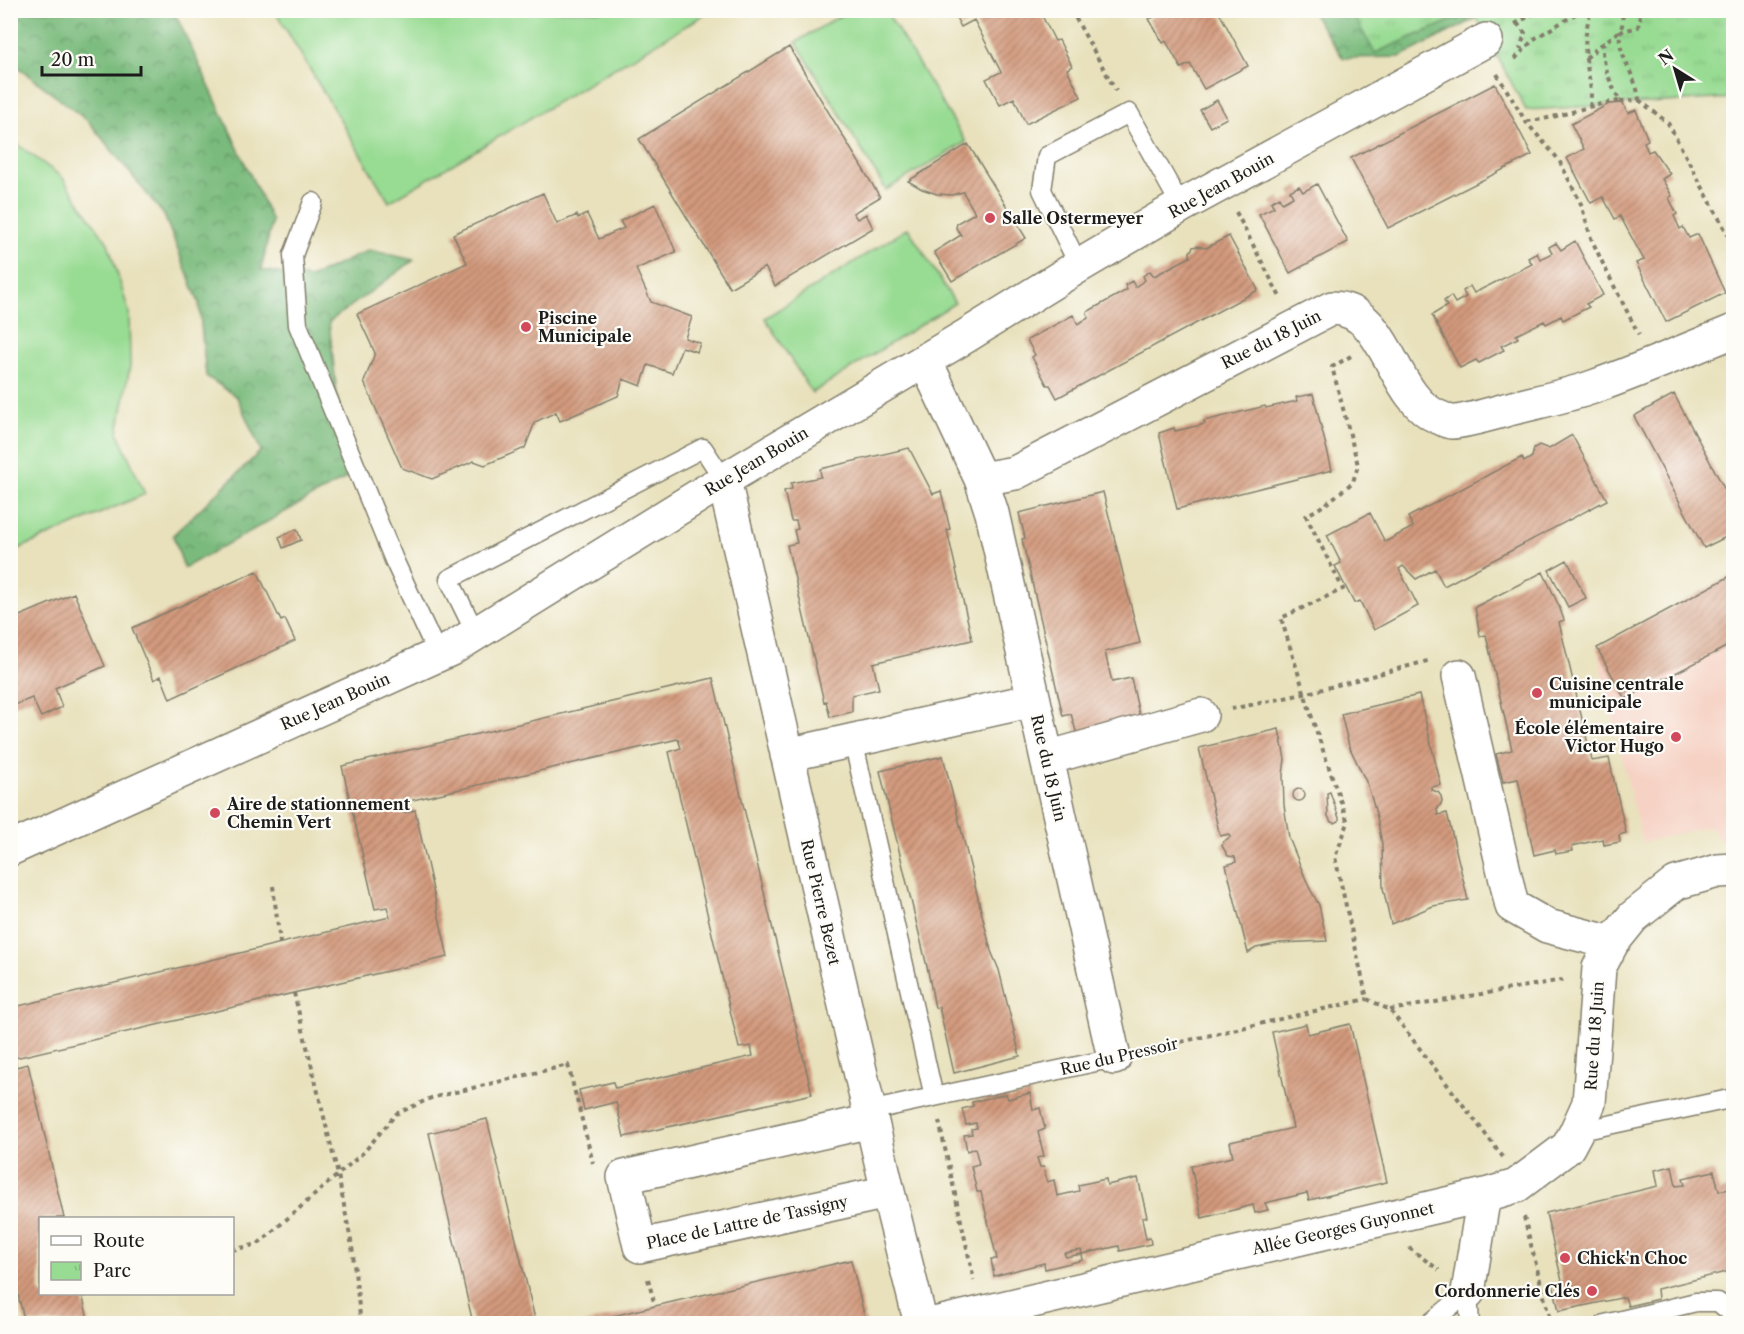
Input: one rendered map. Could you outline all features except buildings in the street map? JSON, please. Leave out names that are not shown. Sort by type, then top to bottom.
[{"type":"street","name":"Rue Jean Bouin","points":[[10,849],[438,655],[476,634],[724,480],[1181,206],[1486,40]]},
{"type":"street","name":"Rue du 18 Juin","points":[[981,478],[1015,473],[1332,308],[1352,311],[1368,324],[1415,398],[1428,412],[1451,422],[1493,414],[1591,388],[1734,330]]},
{"type":"street","name":"Rue du 18 Juin","points":[[925,360],[981,478],[992,513],[1114,1058]]},
{"type":"street","name":"Rue Pierre Bezet","points":[[724,480],[870,1116],[921,1323]]},
{"type":"street","points":[[1459,676],[1512,906],[1547,926],[1612,943]]},
{"type":"street","points":[[787,755],[1034,700]]},
{"type":"street","points":[[1047,758],[1201,715]]},
{"type":"street","name":"Rue du 18 Juin","points":[[1576,1132],[1589,1102],[1599,969],[1612,943],[1633,917],[1676,883],[1718,871],[1734,870]]},
{"type":"street","points":[[624,1177],[870,1116]]},
{"type":"street","name":"Allée Georges Guyonnet","points":[[934,1323],[1516,1186],[1568,1147],[1576,1132]]},
{"type":"street","name":"Place de Lattre de Tassigny","points":[[624,1177],[640,1246],[888,1192]]},
{"type":"street","points":[[1469,1308],[1484,1195]]},
{"type":"lane","points":[[1079,266],[1042,190],[1047,156],[1129,113],[1181,206]]},
{"type":"lane","points":[[313,202],[294,255],[298,325],[394,560],[438,655]]},
{"type":"lane","points":[[476,634],[449,579],[703,448],[724,480]]},
{"type":"lane","points":[[853,740],[934,1096]]},
{"type":"lane","name":"Rue du Pressoir","points":[[870,1116],[934,1096],[1114,1058]]},
{"type":"lane","points":[[1576,1132],[1734,1098]]},
{"type":"lane","points":[[1605,1323],[1696,1302],[1718,1302],[1731,1313],[1733,1323]]},
{"type":"lane","points":[[1429,1323],[1469,1308]]},
{"type":"path","points":[[1071,10],[1129,113]]},
{"type":"path","points":[[1514,60],[1534,39],[1582,10]]},
{"type":"path","points":[[1590,107],[1592,91],[1586,58],[1585,32],[1591,10]]},
{"type":"path","points":[[1622,10],[1624,20],[1619,42],[1624,60],[1635,79],[1640,100],[1668,123],[1734,246]]},
{"type":"path","points":[[1586,58],[1620,32],[1638,27],[1640,18],[1638,10]]},
{"type":"path","points":[[1603,44],[1604,62],[1610,83],[1620,101]]},
{"type":"path","points":[[1497,74],[1526,122],[1559,160],[1581,204],[1591,238],[1653,364]]},
{"type":"path","points":[[1526,122],[1561,117],[1578,109],[1620,101],[1640,100]]},
{"type":"path","points":[[1222,184],[1281,299]]},
{"type":"path","points":[[1379,340],[1332,367],[1358,465],[1353,482],[1326,504],[1306,516],[1343,589],[1281,618],[1348,823],[1335,857],[1367,999],[1390,1010],[1512,1169],[1551,1323]]},
{"type":"path","points":[[1201,715],[1304,694],[1429,660],[1459,676]]},
{"type":"path","points":[[273,886],[280,943]]},
{"type":"path","points":[[1390,1010],[1562,980],[1570,974]]},
{"type":"path","points":[[294,993],[338,1175],[352,1246],[361,1323]]},
{"type":"path","name":"Rue du Pressoir","points":[[1114,1058],[1367,999]]},
{"type":"path","points":[[234,1250],[258,1244],[364,1152],[396,1114],[431,1098],[568,1065],[593,1165],[620,1158],[624,1177]]},
{"type":"path","points":[[934,1096],[981,1313]]},
{"type":"path","points":[[1390,1217],[1401,1242],[1469,1308]]},
{"type":"path","points":[[10,1304],[20,1302]]},
{"type":"shaded area","name":"École élémentaire Victor Hugo","points":[[1733,575],[1733,840],[1720,841],[1709,826],[1642,843],[1597,648]]},
{"type":"green space","points":[[10,11],[174,11],[272,221],[261,270],[310,278],[369,250],[414,260],[329,322],[346,478],[184,568],[173,535],[261,451],[237,397],[206,376],[199,303],[164,215],[89,122],[11,63]]},
{"type":"green space","points":[[275,11],[711,11],[389,202]]},
{"type":"green space","points":[[848,11],[886,11],[966,142],[886,190],[796,42]]},
{"type":"green space","points":[[1311,11],[1491,11],[1400,57],[1343,58]]},
{"type":"green space","points":[[1351,11],[1473,11],[1375,53]]},
{"type":"green space","points":[[1473,11],[1733,11],[1733,98],[1526,110]]},
{"type":"green space","points":[[10,139],[62,177],[108,243],[129,312],[130,366],[118,433],[145,494],[11,552]]},
{"type":"green space","points":[[908,228],[955,303],[812,393],[765,318]]},
{"type":"place","name":"Salle Ostermeyer","points":[[990,218]]},
{"type":"place","name":"Piscine Municipale","points":[[526,327]]},
{"type":"place","name":"Cuisine centrale municipale","points":[[1537,693]]},
{"type":"place","name":"École élémentaire Victor Hugo","points":[[1676,737]]},
{"type":"place","name":"Aire de stationnement Chemin Vert","points":[[215,813]]},
{"type":"place","name":"Chick'n Choc","points":[[1565,1258]]},
{"type":"place","name":"Cordonnerie Clés","points":[[1592,1291]]}]
